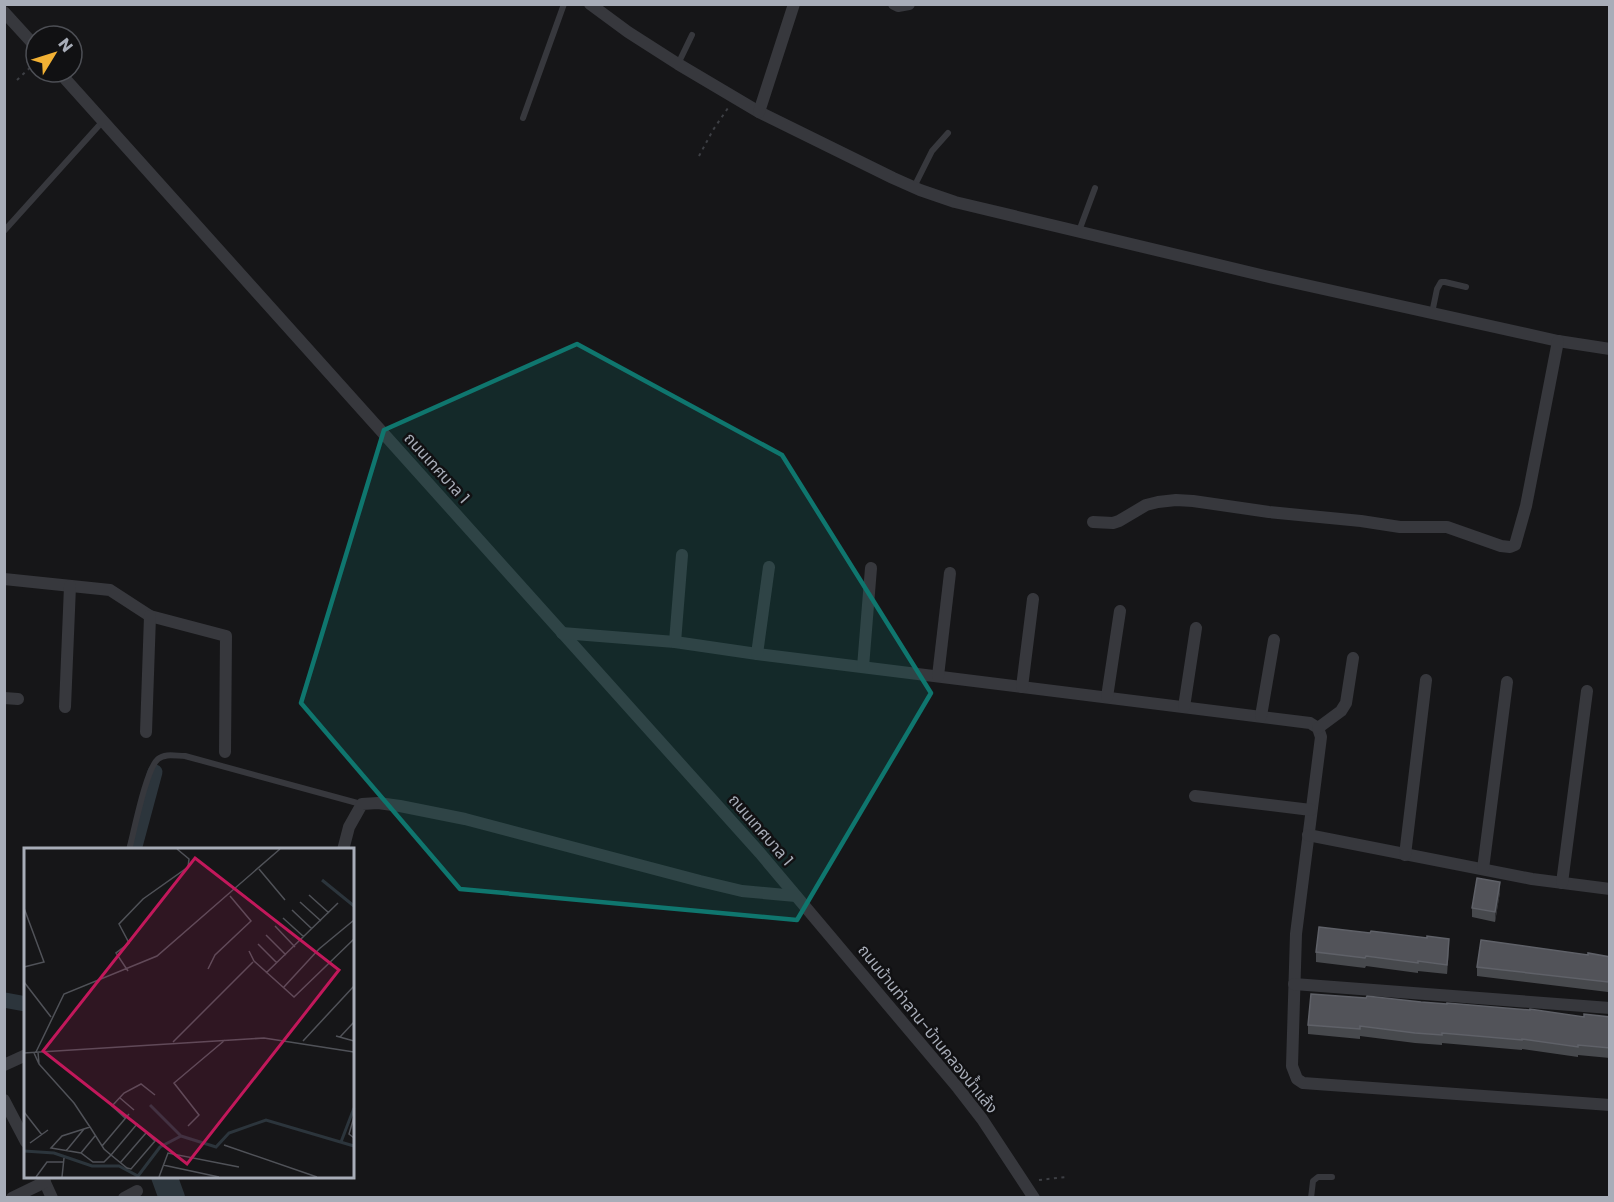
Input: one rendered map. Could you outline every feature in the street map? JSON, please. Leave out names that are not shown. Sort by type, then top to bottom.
[{"type":"street","points":[[590,4],[678,64],[759,112],[913,187],[955,202],[1276,279],[1558,340],[1610,349]]},
{"type":"street","points":[[759,112],[794,4]]},
{"type":"street","points":[[894,4],[898,6],[909,4]]},
{"type":"street","points":[[4,12],[24,34]]},
{"type":"street","name":"ถนนเทศบาล 1","points":[[70,84],[760,853],[792,892]]},
{"type":"street","points":[[1093,522],[1113,523],[1146,505],[1158,502],[1193,501],[1400,527],[1447,527],[1510,547],[1515,545],[1526,506],[1558,340]]},
{"type":"street","points":[[675,642],[682,555]]},
{"type":"street","points":[[757,654],[769,567]]},
{"type":"street","points":[[863,667],[871,568]]},
{"type":"street","points":[[938,676],[950,573]]},
{"type":"street","points":[[4,579],[110,590],[150,616],[226,636],[225,753]]},
{"type":"street","points":[[65,707],[70,586]]},
{"type":"street","points":[[1022,687],[1033,599]]},
{"type":"street","points":[[1107,697],[1120,611]]},
{"type":"street","points":[[146,732],[150,616]]},
{"type":"street","points":[[1184,706],[1196,628]]},
{"type":"street","points":[[562,633],[675,642],[1310,723],[1318,728],[1321,736],[1296,934],[1292,1066],[1297,1078],[1303,1083],[1610,1105]]},
{"type":"street","points":[[1261,716],[1274,640]]},
{"type":"street","points":[[1318,728],[1341,711],[1346,703],[1353,658]]},
{"type":"street","points":[[1405,855],[1426,680]]},
{"type":"street","points":[[1483,869],[1507,682]]},
{"type":"street","points":[[1562,883],[1587,691]]},
{"type":"street","points":[[4,698],[18,699]]},
{"type":"street","points":[[1195,796],[1311,810]]},
{"type":"street","points":[[343,848],[349,828],[362,804],[400,806],[454,816],[742,891],[792,892]]},
{"type":"street","points":[[1308,835],[1483,869],[1610,889]]},
{"type":"street","name":"ถนนบ้านท่าลาน-บ้านคลองน้ำแล้ง","points":[[792,892],[958,1088],[982,1119],[1034,1197]]},
{"type":"street","points":[[1294,984],[1610,1008]]},
{"type":"street","points":[[4,1065],[24,1056]]},
{"type":"street","points":[[4,1100],[24,1138]]},
{"type":"street","points":[[12,1197],[44,1179],[52,1197]]},
{"type":"street","points":[[123,1197],[137,1191]]},
{"type":"lane","points":[[523,118],[564,4]]},
{"type":"lane","points":[[678,64],[692,35]]},
{"type":"lane","points":[[4,231],[103,121]]},
{"type":"lane","points":[[913,187],[933,151],[948,133]]},
{"type":"lane","points":[[1079,232],[1095,188]]},
{"type":"lane","points":[[1432,313],[1437,289],[1441,282],[1466,287]]},
{"type":"lane","points":[[129,848],[149,771],[157,759],[166,755],[185,756],[362,804]]},
{"type":"lane","points":[[1311,1197],[1313,1181],[1318,1177],[1332,1177]]},
{"type":"path","points":[[17,80],[24,73]]},
{"type":"path","points":[[699,156],[735,98]]},
{"type":"path","points":[[1024,1182],[1066,1177]]},
{"type":"highlighted area","points":[[577,344],[782,455],[931,693],[797,920],[460,889],[301,703],[384,430]]},
{"type":"building","points":[[1477,878],[1500,882],[1495,912],[1472,908]]},
{"type":"building","points":[[1319,927],[1449,939],[1447,965],[1316,952]]},
{"type":"building","points":[[1481,940],[1610,957],[1610,979],[1608,982],[1477,967]]},
{"type":"building","points":[[1311,994],[1366,998],[1367,996],[1530,1009],[1584,1017],[1584,1014],[1610,1017],[1610,1048],[1578,1045],[1578,1047],[1522,1039],[1415,1033],[1360,1026],[1360,1029],[1308,1025]]},
{"type":"waterway","points":[[135,848],[155,772]]},
{"type":"waterway","points":[[4,1000],[24,1004]]},
{"type":"waterway","points":[[165,1178],[172,1198]]}]
